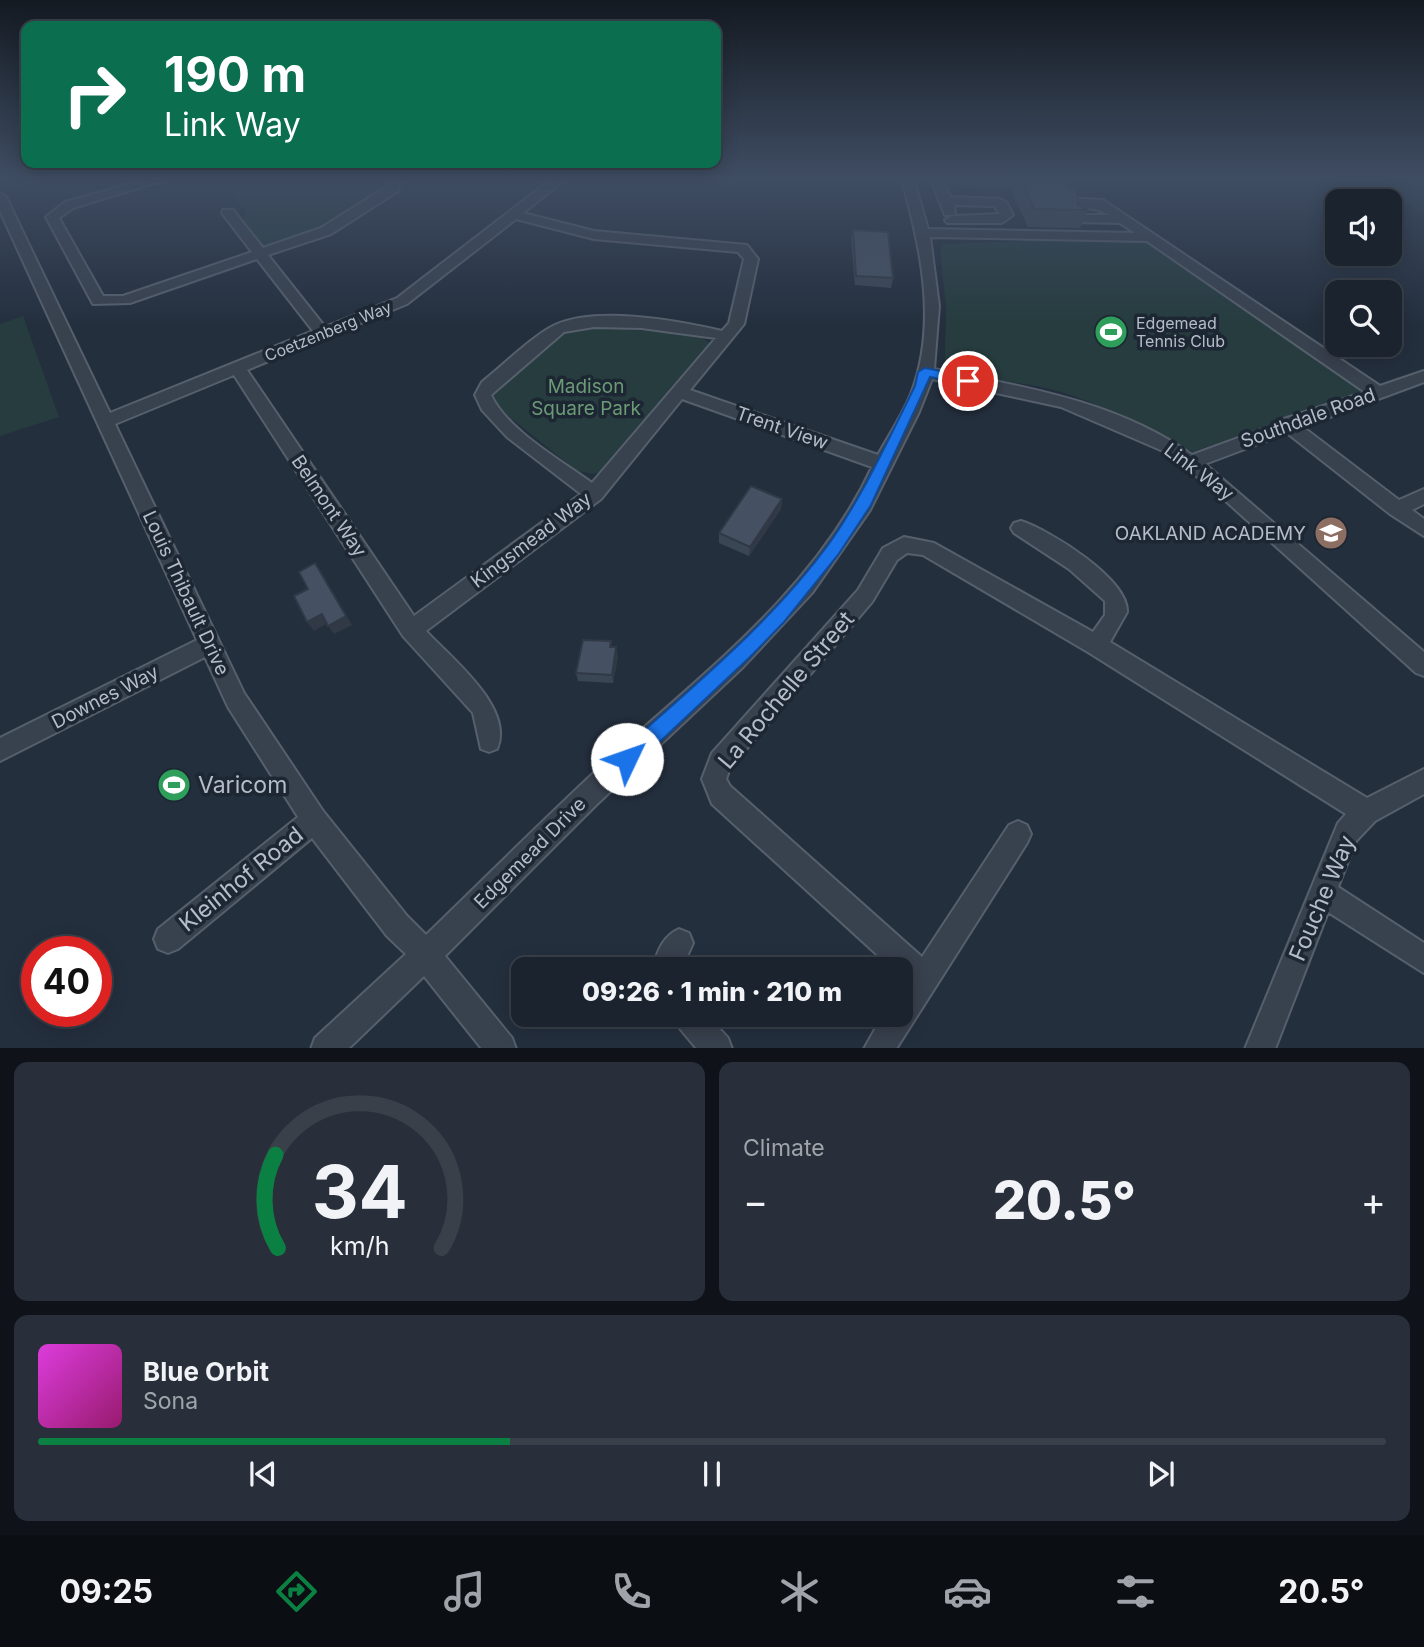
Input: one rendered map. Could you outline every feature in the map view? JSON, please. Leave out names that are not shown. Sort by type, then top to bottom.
[{"type":"street","name":"Louis Thibault Drive","points":[[14,226],[236,700],[275,764],[314,820],[397,926],[426,955],[501,1048]]},
{"type":"street","points":[[56,226],[96,299],[102,302],[125,300],[259,255],[334,226]]},
{"type":"street","points":[[238,226],[323,334]]},
{"type":"street","name":"Coetzenberg Way","points":[[105,421],[402,301],[501,226]]},
{"type":"street","name":"Kingsmead Way","points":[[416,637],[594,494],[736,324],[751,258],[742,248],[594,235],[558,226]]},
{"type":"street","name":"Edgemead Drive","points":[[326,1048],[426,955],[588,795],[778,617],[832,551],[863,505],[922,386],[933,309],[922,226]]},
{"type":"street","points":[[924,233],[955,226]]},
{"type":"street","points":[[1134,226],[1150,237]]},
{"type":"street","points":[[594,494],[516,435],[490,411],[484,400],[488,386],[559,329],[572,324],[605,322],[726,336]]},
{"type":"street","name":"Belmont Way","points":[[237,368],[416,637],[484,709],[489,741]]},
{"type":"street","name":"Link Way","points":[[925,372],[1065,402],[1132,428],[1192,462],[1424,666]]},
{"type":"street","name":"Southdale Road","points":[[1192,462],[1287,424],[1424,376]]},
{"type":"street","name":"Trent View","points":[[681,393],[883,464]]},
{"type":"street","points":[[1287,424],[1424,529]]},
{"type":"street","points":[[1397,509],[1424,496]]},
{"type":"street","points":[[1021,528],[1060,552],[1103,585],[1115,598],[1116,613],[1096,645]]},
{"type":"street","name":"La Rochelle Street","points":[[924,978],[721,795],[714,779],[717,767],[865,596],[890,554],[904,545],[926,548],[1096,645],[1366,812]]},
{"type":"street","name":"Downes Way","points":[[0,750],[209,644]]},
{"type":"street","name":"Fouche Way","points":[[1260,1048],[1347,832],[1366,812],[1424,781]]},
{"type":"street","name":"Kleinhof Road","points":[[168,939],[314,820]]},
{"type":"street","points":[[913,995],[1018,834]]},
{"type":"street","points":[[1322,892],[1424,959]]},
{"type":"street","points":[[670,957],[679,943]]},
{"type":"street","points":[[698,1027],[717,1048]]},
{"type":"street","points":[[878,1048],[892,1027]]},
{"type":"lane","points":[[955,226],[1150,237],[1377,392]]},
{"type":"green space","points":[[245,226],[327,226],[267,247],[261,245]]},
{"type":"green space","name":"Edgemead Tennis Club","points":[[1141,237],[1362,391],[1193,452],[1072,395],[984,377],[945,361],[946,306],[940,252],[944,244]]},
{"type":"green space","points":[[23,316],[59,417],[0,436],[0,324]]},
{"type":"green space","name":"Madison Square Park","points":[[583,325],[699,336],[711,344],[606,469],[594,474],[577,471],[496,406],[492,399],[499,387],[567,329]]},
{"type":"building","points":[[853,230],[888,232],[893,278],[856,276]]},
{"type":"building","points":[[751,486],[782,499],[750,547],[719,533]]},
{"type":"building","points":[[315,563],[346,616],[328,626],[322,614],[307,622],[294,596],[308,589],[299,572]]},
{"type":"building","points":[[583,640],[611,641],[610,647],[616,647],[612,675],[576,673]]},
{"type":"place","name":"Edgemead Tennis Club","points":[[1111,332]]},
{"type":"place","name":"OAKLAND ACADEMY","points":[[1331,533]]},
{"type":"place","name":"Varicom","points":[[174,785]]},
{"type":"route","points":[[627,759],[744,652],[778,617],[832,551],[863,505],[911,410],[925,372],[968,381]]}]
